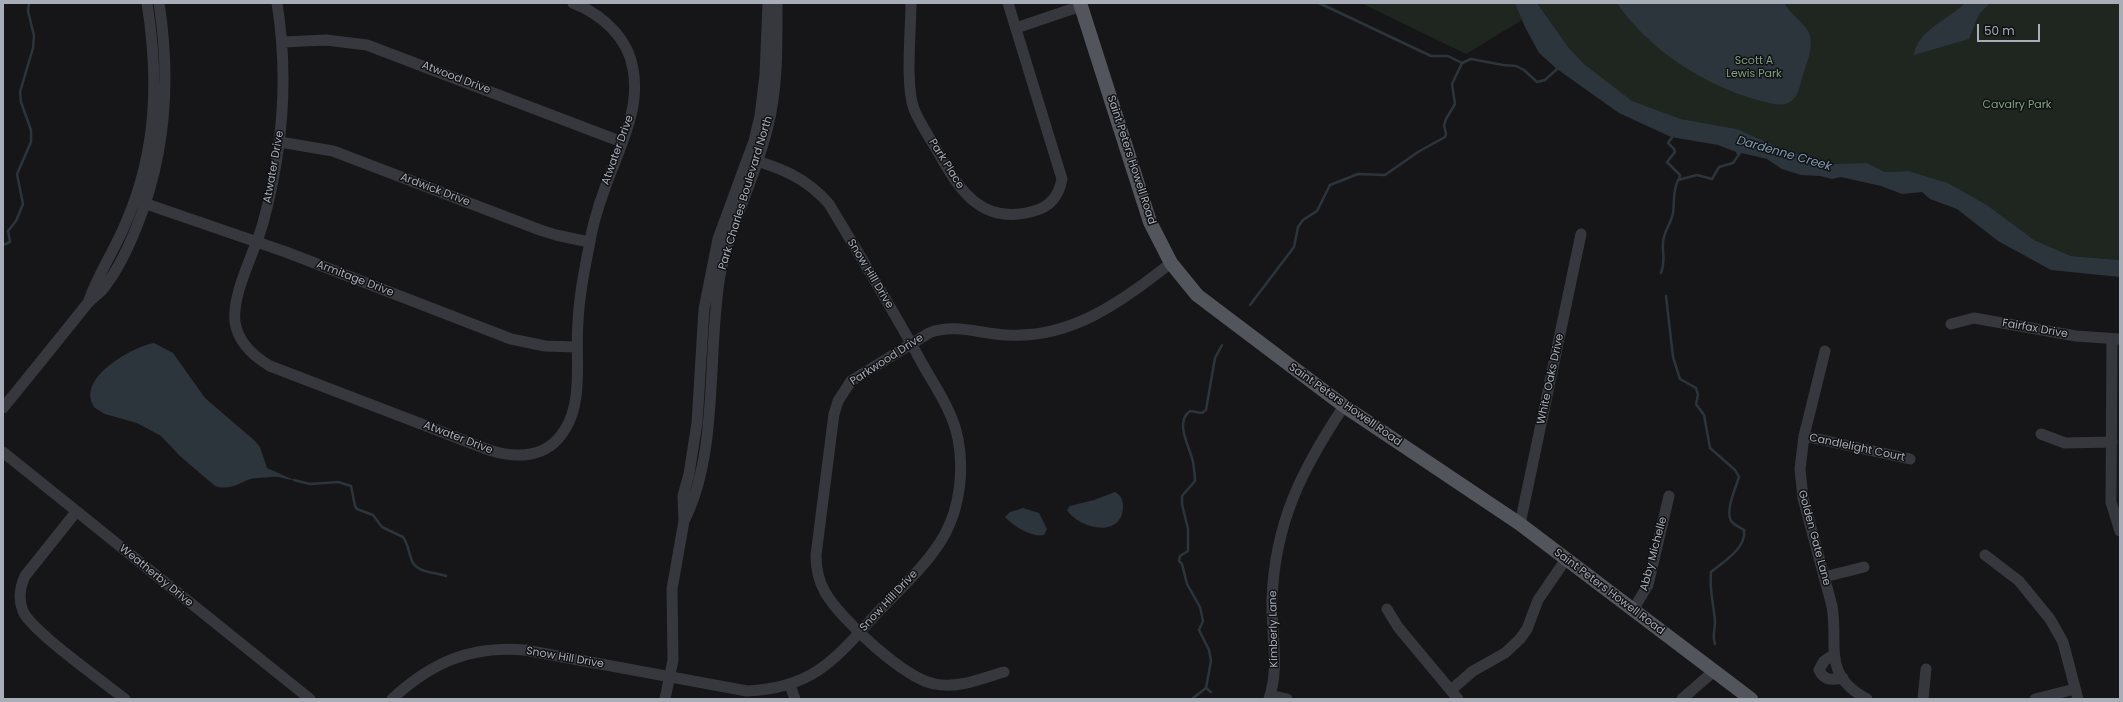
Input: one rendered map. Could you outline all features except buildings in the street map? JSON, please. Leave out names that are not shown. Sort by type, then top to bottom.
[{"type":"main road","name":"Saint Peters Howell Road","points":[[1081,4],[1150,222],[1171,263],[1197,295],[1344,406],[1520,524],[1751,699]]},
{"type":"street","points":[[147,3],[161,74]]},
{"type":"street","points":[[3,408],[88,302],[96,280],[140,202],[155,101],[161,74],[164,38],[159,3]]},
{"type":"street","name":"Atwater Drive","points":[[277,3],[283,42],[284,93],[280,142],[270,197],[257,243],[241,286],[235,312],[239,334],[251,353],[265,363],[282,371],[505,455],[530,455],[553,444],[563,433],[575,408],[578,321],[590,242],[604,190],[631,118],[634,101],[635,80],[630,58],[620,38],[609,25],[596,14],[573,3]]},
{"type":"street","name":"Park Charles Boulevard North","points":[[684,521],[695,499],[703,459],[715,310],[727,249],[753,160],[764,92],[768,3]]},
{"type":"street","name":"Park Charles Boulevard North","points":[[664,699],[670,677],[673,649],[672,589],[684,521],[683,496],[689,474],[698,416],[704,309],[718,239],[768,127],[776,78],[778,3]]},
{"type":"street","name":"Park Place","points":[[911,3],[909,89],[914,110],[961,190],[973,202],[982,207],[1005,214],[1028,213],[1046,206],[1058,195],[1062,179],[1008,3]]},
{"type":"street","points":[[1016,28],[1081,4]]},
{"type":"street","name":"Atwood Drive","points":[[283,42],[326,40],[367,45],[384,50],[622,142]]},
{"type":"street","name":"Ardwick Drive","points":[[280,142],[333,151],[546,232],[590,242]]},
{"type":"street","name":"Snow Hill Drive","points":[[392,699],[425,671],[458,657],[494,649],[525,650],[747,691],[775,689],[790,685],[816,673],[829,663],[860,632],[932,552],[944,534],[952,516],[958,495],[960,477],[958,438],[951,416],[912,343],[829,204],[817,190],[803,180],[753,160]]},
{"type":"street","name":"Armitage Drive","points":[[140,202],[257,243],[511,339],[545,346],[577,347]]},
{"type":"street","name":"White Oaks Drive","points":[[1520,524],[1581,234]]},
{"type":"street","name":"Parkwood Drive","points":[[1004,672],[961,684],[936,685],[913,677],[898,666],[860,632],[834,605],[820,583],[816,569],[819,525],[834,414],[838,401],[851,381],[912,343],[939,329],[969,330],[1009,335],[1052,332],[1065,328],[1105,310],[1171,263]]},
{"type":"street","points":[[704,309],[715,310]]},
{"type":"street","name":"Fairfax Drive","points":[[1951,324],[1974,318],[2076,336],[2116,339]]},
{"type":"street","points":[[2116,339],[2111,502],[2120,532]]},
{"type":"street","name":"Golden Gate Lane","points":[[1825,351],[1800,456],[1801,489],[1834,615],[1833,655],[1843,678],[1857,694],[1867,699]]},
{"type":"street","name":"Kimberly Lane","points":[[1270,697],[1275,662],[1272,614],[1273,584],[1277,552],[1286,516],[1307,464],[1344,406]]},
{"type":"street","points":[[2041,434],[2065,442],[2112,442]]},
{"type":"street","name":"Candlelight Court","points":[[1804,436],[1910,459]]},
{"type":"street","name":"Weatherby Drive","points":[[3,452],[310,699]]},
{"type":"street","name":"Abby Michelle","points":[[1633,610],[1648,585],[1669,496]]},
{"type":"street","points":[[76,512],[25,576],[21,584],[20,601],[23,612],[36,627],[125,699]]},
{"type":"street","points":[[1985,555],[2019,580],[2050,619],[2062,642],[2077,694],[2036,699]]},
{"type":"street","points":[[1387,609],[1398,627],[1454,695],[1473,671],[1505,653],[1520,639],[1527,629],[1538,600],[1566,559]]},
{"type":"street","points":[[1824,577],[1864,567]]},
{"type":"street","points":[[1833,655],[1824,661],[1819,670],[1822,676],[1827,679],[1843,678]]},
{"type":"street","points":[[1923,699],[1926,669]]},
{"type":"street","points":[[1682,699],[1714,671]]},
{"type":"street","points":[[790,685],[795,699]]},
{"type":"street","points":[[1270,697],[1287,699]]},
{"type":"green space","points":[[1361,3],[1523,3],[1527,17],[1466,54]]},
{"type":"green space","name":"Cavalry Park","points":[[1537,3],[2120,3],[2120,260],[2071,256],[2034,240],[1987,205],[1948,183],[1909,171],[1885,172],[1867,163],[1829,164],[1805,155],[1789,152],[1737,129],[1681,119],[1631,101],[1584,64],[1569,48]]},
{"type":"water","name":"Dardenne Creek","points":[[1515,3],[1537,3],[1569,48],[1584,64],[1632,101],[1681,119],[1737,129],[1789,152],[1805,155],[1829,164],[1867,163],[1885,172],[1909,171],[1948,183],[1987,205],[2034,240],[2071,256],[2120,260],[2120,277],[2051,270],[1998,241],[1957,209],[1930,199],[1922,192],[1902,194],[1881,186],[1841,177],[1832,179],[1820,176],[1801,175],[1782,169],[1767,159],[1742,153],[1737,155],[1736,152],[1718,145],[1671,137],[1619,113],[1557,69],[1539,53],[1525,27]]},
{"type":"water","points":[[1617,3],[1784,3],[1806,28],[1811,40],[1810,53],[1797,94],[1790,102],[1778,105],[1737,93],[1697,75],[1661,50],[1645,36]]},
{"type":"water","points":[[1965,3],[1990,3],[1979,14],[1969,39],[1914,55],[1916,46],[1921,39]]},
{"type":"water","points":[[154,343],[173,353],[205,398],[255,441],[260,447],[267,468],[294,480],[271,477],[247,480],[228,487],[215,486],[180,456],[161,436],[137,423],[105,414],[95,408],[91,397],[92,386],[108,366],[133,351]]},
{"type":"water","points":[[1115,492],[1119,495],[1123,502],[1121,517],[1116,524],[1108,527],[1099,528],[1090,526],[1073,517],[1067,510],[1070,506],[1094,500]]},
{"type":"water","points":[[1023,508],[1039,513],[1047,529],[1044,535],[1034,535],[1028,533],[1012,524],[1005,517],[1010,512]]},
{"type":"waterway","points":[[3,245],[10,242],[8,231],[16,221],[23,204],[17,174],[31,142],[31,130],[21,102],[20,92],[33,48],[34,36],[28,11],[29,3]]},
{"type":"waterway","points":[[1319,3],[1431,56],[1448,56],[1462,63]]},
{"type":"waterway","points":[[1250,305],[1294,247],[1298,227],[1303,220],[1317,211],[1330,185],[1358,174],[1385,175],[1418,152],[1445,137],[1446,134],[1444,125],[1455,104],[1452,84],[1462,63],[1471,59],[1516,66],[1524,70],[1537,82],[1545,80],[1557,69],[1559,69]]},
{"type":"waterway","points":[[1673,136],[1668,143],[1675,152],[1667,162],[1680,175],[1679,180]]},
{"type":"waterway","name":"Dardenne Creek","points":[[1661,273],[1664,260],[1664,238],[1672,217],[1674,208],[1674,193],[1678,180],[1697,175],[1712,179],[1719,167],[1733,163],[1740,153]]},
{"type":"waterway","points":[[1666,296],[1673,357],[1680,379],[1696,388],[1698,395],[1696,404],[1704,415],[1710,448],[1735,470],[1739,477],[1731,501],[1729,514],[1733,523],[1744,530],[1744,537],[1738,549],[1711,572],[1711,591],[1715,622],[1715,644]]},
{"type":"waterway","points":[[1192,699],[1206,688],[1211,661],[1209,650],[1199,630],[1203,621],[1200,607],[1187,584],[1182,564],[1179,561],[1180,556],[1188,551],[1188,529],[1182,504],[1182,496],[1195,481],[1193,462],[1184,435],[1183,422],[1185,416],[1190,411],[1202,413],[1206,410],[1215,358],[1222,345]]},
{"type":"waterway","points":[[294,480],[310,484],[338,482],[351,486],[357,509],[373,515],[382,527],[403,537],[416,567],[446,576]]},
{"type":"waterway","points":[[1206,688],[1211,692]]},
{"type":"park label","name":"Scott A Lewis Park","points":[[1754,67]]}]
